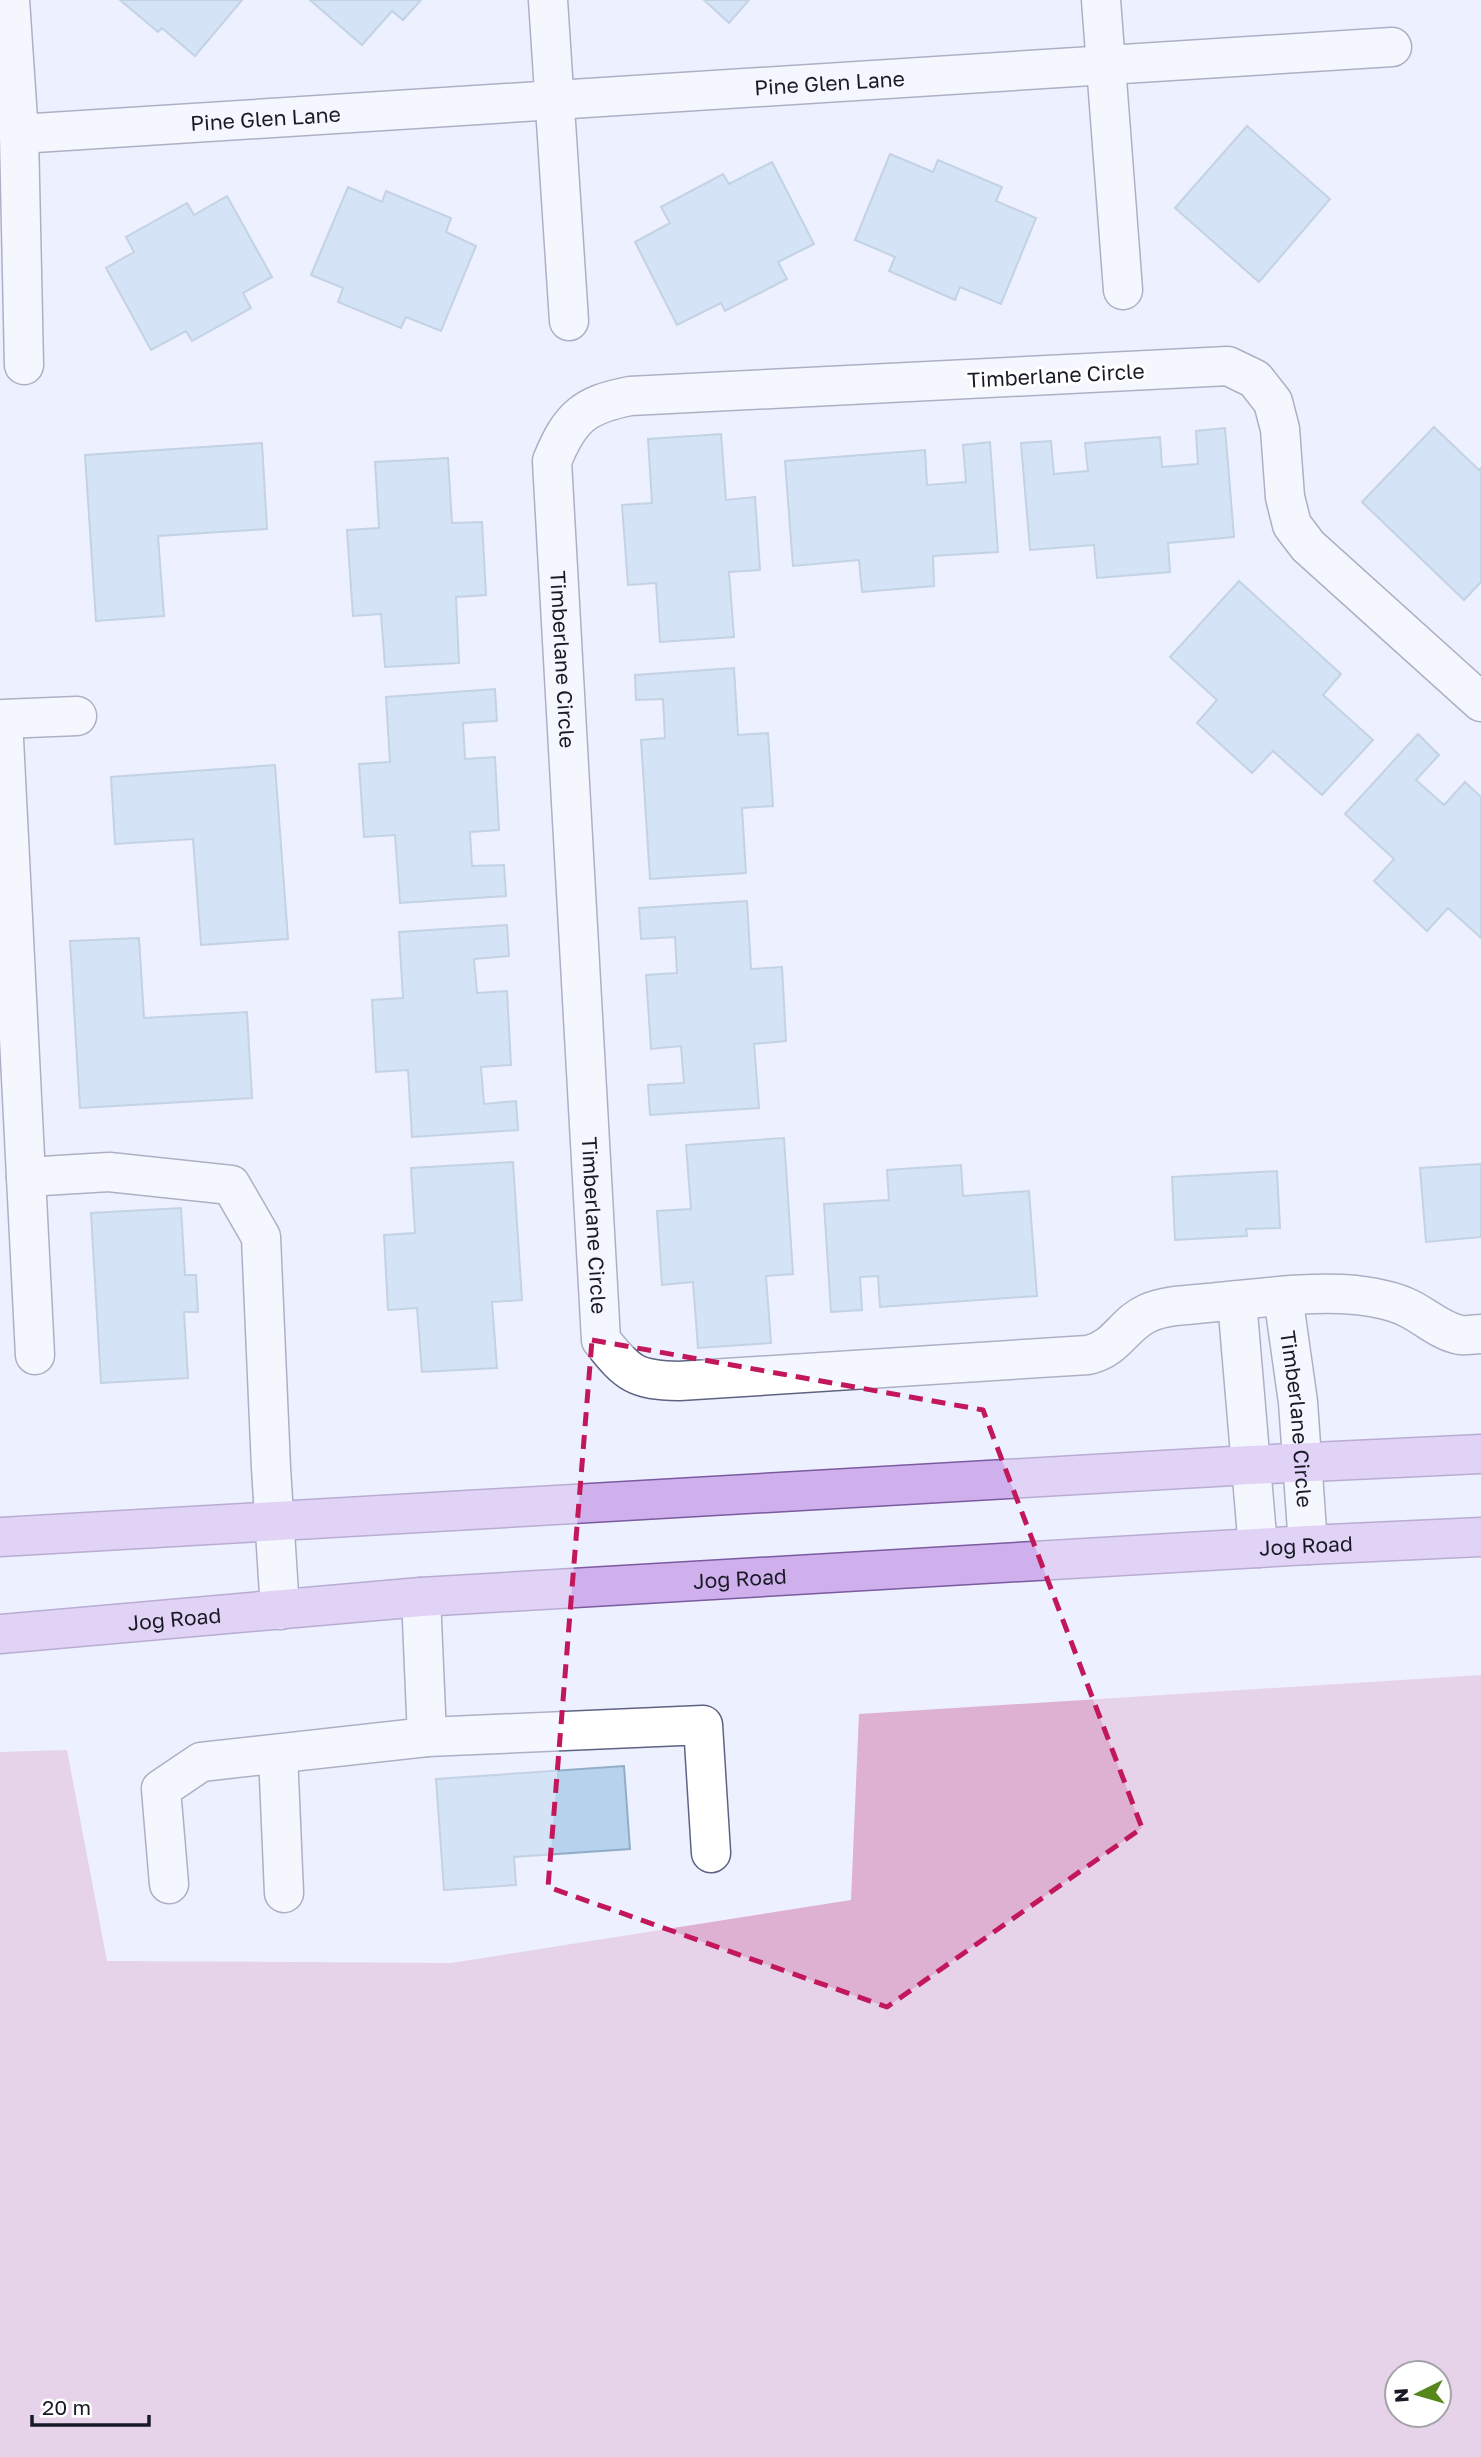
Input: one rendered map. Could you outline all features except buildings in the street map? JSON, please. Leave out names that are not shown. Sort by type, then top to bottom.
[{"type":"main road","points":[[0,1537],[1481,1454]]},
{"type":"main road","name":"Jog Road","points":[[0,1634],[421,1597],[1481,1537]]},
{"type":"street","points":[[10,0],[19,134],[24,365]]},
{"type":"street","points":[[548,0],[569,321]]},
{"type":"street","points":[[1101,0],[1124,290]]},
{"type":"street","name":"Pine Glen Lane","points":[[19,134],[1392,47]]},
{"type":"street","name":"Timberlane Circle","points":[[1481,702],[1308,546],[1292,525],[1285,497],[1280,429],[1273,402],[1255,379],[1228,366],[630,396],[603,401],[580,415],[562,435],[552,461],[601,1340],[625,1369],[650,1381],[679,1381],[1088,1355],[1101,1352],[1112,1345],[1131,1324],[1147,1313],[1168,1307],[1283,1296],[1354,1295],[1382,1299],[1408,1308],[1433,1324],[1460,1335],[1481,1334]]},
{"type":"street","points":[[36,1355],[3,719],[76,716]]},
{"type":"street","points":[[26,1177],[108,1171],[231,1185],[261,1237],[273,1521],[280,1610]]},
{"type":"street","name":"Timberlane Circle","points":[[1283,1296],[1304,1462],[1308,1545]]},
{"type":"street","points":[[1237,1301],[1258,1548]]},
{"type":"street","points":[[421,1597],[427,1737]]},
{"type":"street","points":[[169,1884],[161,1788],[201,1762],[427,1737],[703,1725],[711,1853]]},
{"type":"street","points":[[278,1754],[284,1893]]},
{"type":"highlighted area","points":[[592,1340],[983,1410],[1142,1828],[887,2007],[548,1887]]},
{"type":"shaded area","points":[[1481,1675],[1481,2457],[0,2457],[0,1752],[67,1750],[107,1961],[451,1963],[851,1900],[859,1714]]}]
